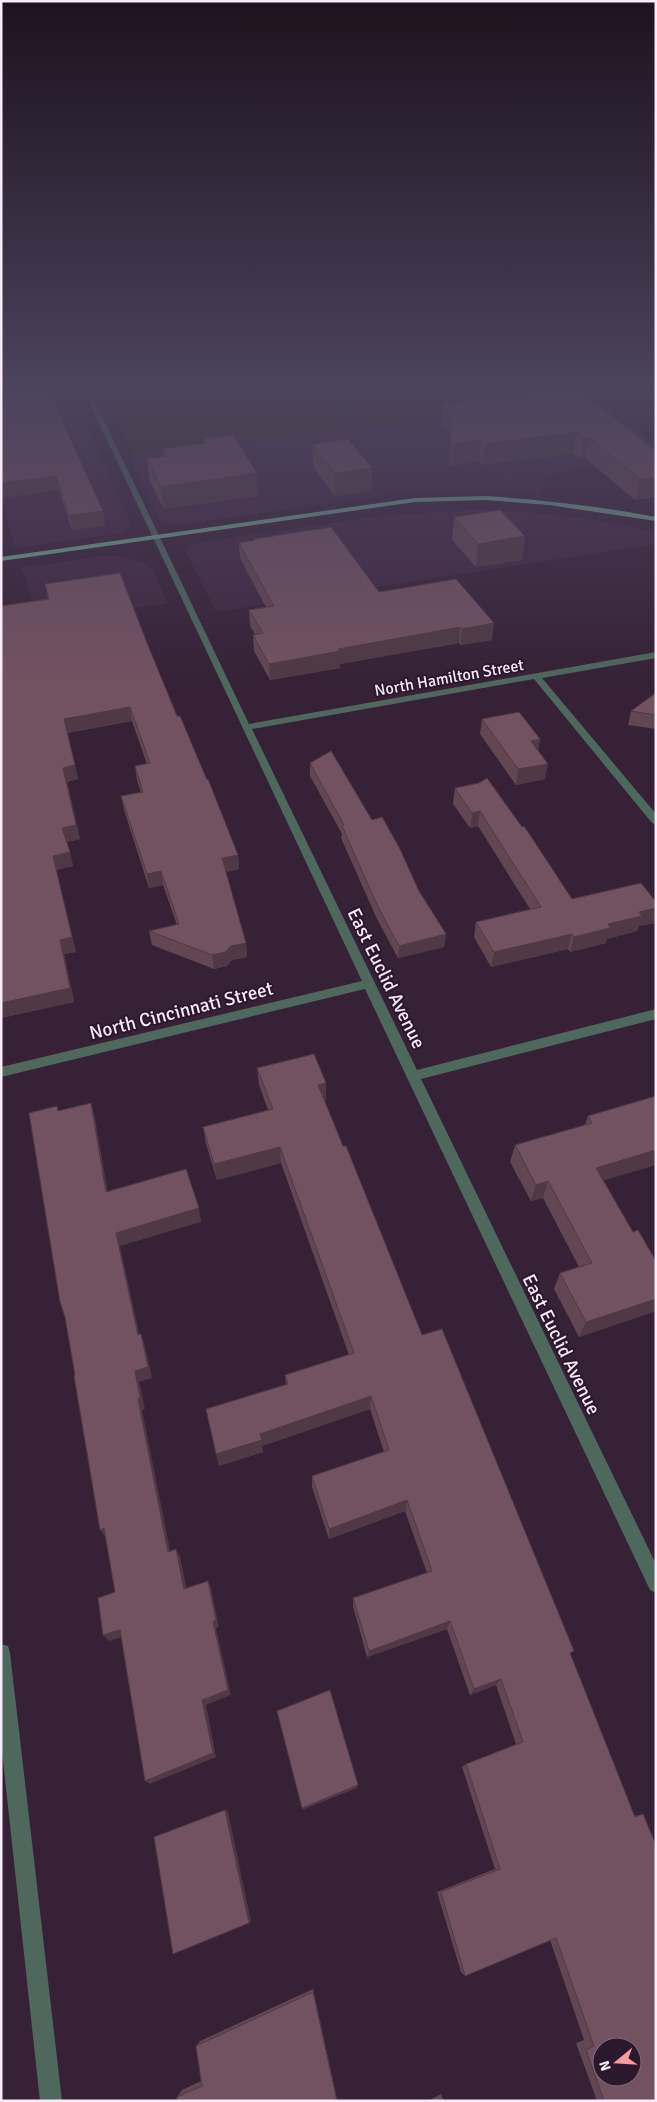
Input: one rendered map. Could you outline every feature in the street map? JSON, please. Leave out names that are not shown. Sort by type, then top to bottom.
[{"type":"main road","points":[[1,559],[415,500],[486,498],[540,502],[656,519]]},
{"type":"street","name":"East Euclid Avenue","points":[[132,487],[656,1584]]},
{"type":"street","name":"North Hamilton Street","points":[[246,727],[656,655]]},
{"type":"street","points":[[537,677],[656,821]]},
{"type":"street","name":"North Cincinnati Street","points":[[1,1072],[369,984]]},
{"type":"street","points":[[413,1076],[656,1014]]},
{"type":"street","points":[[1,1653],[51,2101]]},
{"type":"shaded area","points":[[1,487],[115,487],[131,523],[130,528],[117,534],[15,548],[1,498]]},
{"type":"shaded area","points":[[143,487],[542,487],[538,494],[468,491],[400,493],[174,526],[159,520]]},
{"type":"shaded area","points":[[466,510],[518,511],[597,520],[656,532],[656,544],[216,612],[186,552],[190,546],[201,542],[380,516]]},
{"type":"shaded area","points":[[101,556],[118,556],[144,562],[152,569],[168,603],[39,623],[22,568]]},
{"type":"building","points":[[60,487],[92,487],[103,511],[69,515]]},
{"type":"building","points":[[500,510],[525,536],[478,544],[454,517]]},
{"type":"building","points":[[331,527],[379,592],[456,579],[494,623],[462,629],[460,627],[338,649],[340,651],[269,664],[253,635],[263,633],[249,610],[274,606],[239,543]]},
{"type":"building","points":[[120,573],[177,716],[180,716],[208,779],[238,855],[222,858],[246,943],[231,946],[225,952],[212,955],[149,931],[179,924],[161,871],[147,874],[121,796],[143,792],[135,766],[150,763],[130,707],[64,719],[75,765],[63,768],[76,825],[62,828],[70,852],[53,856],[72,937],[60,940],[70,988],[1,1003],[1,606],[49,599],[45,584]]},
{"type":"building","points":[[656,693],[656,715],[631,711]]},
{"type":"building","points":[[519,712],[540,739],[531,741],[548,764],[518,769],[482,719]]},
{"type":"building","points":[[331,751],[372,820],[382,817],[399,847],[419,891],[446,934],[399,946],[378,907],[342,826],[344,825],[310,763]]},
{"type":"building","points":[[487,778],[522,827],[524,826],[572,899],[641,883],[656,902],[656,908],[639,912],[642,916],[608,924],[610,928],[574,937],[572,934],[494,952],[476,922],[541,907],[480,811],[472,813],[455,788],[479,783]]},
{"type":"building","points":[[314,1054],[326,1083],[318,1085],[343,1146],[346,1146],[422,1335],[442,1329],[574,1651],[570,1653],[635,1817],[643,1814],[656,1845],[656,2101],[604,2101],[599,2087],[642,2087],[642,2037],[592,2037],[592,2040],[556,1938],[465,1976],[441,1892],[500,1869],[466,1764],[523,1742],[501,1679],[474,1689],[450,1621],[369,1651],[353,1598],[432,1571],[407,1500],[329,1529],[312,1476],[389,1450],[371,1396],[260,1434],[262,1440],[216,1454],[206,1409],[288,1384],[285,1375],[354,1353],[280,1147],[214,1164],[203,1127],[273,1109],[257,1068]]},
{"type":"building","points":[[656,1096],[656,1150],[596,1168],[633,1232],[638,1230],[656,1261],[656,1299],[586,1322],[560,1273],[592,1263],[548,1181],[536,1185],[515,1145],[592,1123],[588,1116]]},
{"type":"building","points":[[91,1103],[106,1192],[186,1169],[199,1208],[116,1233],[138,1335],[141,1334],[148,1367],[135,1371],[140,1398],[138,1399],[168,1552],[176,1549],[184,1589],[208,1581],[216,1620],[213,1622],[228,1690],[202,1700],[213,1753],[145,1781],[120,1630],[103,1635],[98,1598],[115,1592],[104,1528],[100,1530],[29,1113],[57,1106],[58,1111]]},
{"type":"building","points":[[330,1690],[358,1785],[302,1808],[277,1711]]},
{"type":"building","points":[[225,1810],[249,1923],[173,1954],[154,1837]]},
{"type":"building","points":[[313,1992],[337,2101],[177,2101],[177,2097],[202,2086],[196,2046]]},
{"type":"building","points":[[592,2047],[592,2067],[586,2050]]}]
